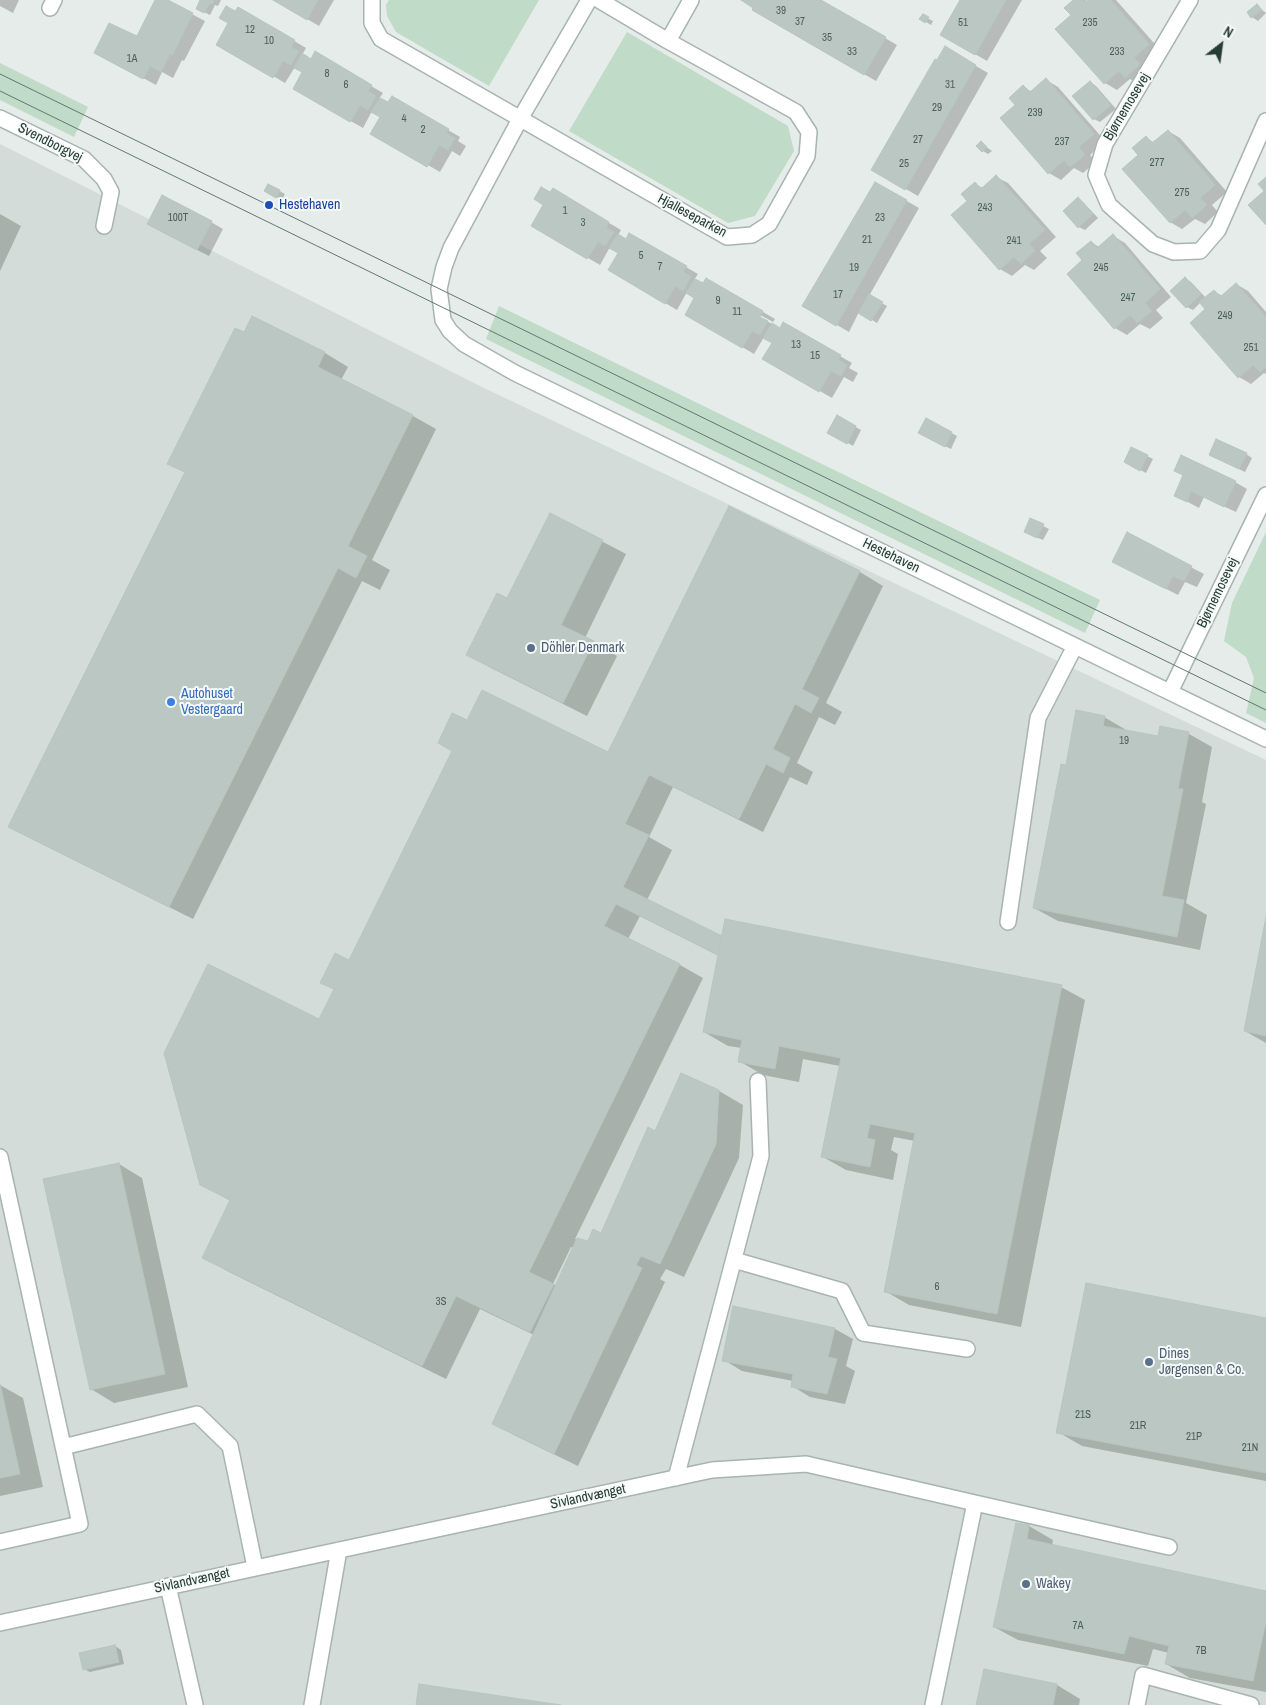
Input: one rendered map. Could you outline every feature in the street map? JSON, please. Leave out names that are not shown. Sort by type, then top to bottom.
[{"type":"street","name":"Hjalleseparken","points":[[372,0],[372,23],[381,39],[727,237],[752,235],[769,224],[807,156],[809,132],[796,112],[668,41],[599,0]]},
{"type":"street","points":[[520,119],[589,0]]},
{"type":"street","points":[[668,41],[691,0]]},
{"type":"street","name":"Bjørnemosevej","points":[[1190,0],[1105,144],[1096,175],[1109,205],[1152,244],[1174,252],[1200,251],[1218,230],[1266,121]]},
{"type":"street","name":"Svendborgvej","points":[[0,118],[84,159],[104,179],[111,192],[104,226]]},
{"type":"street","name":"Hestehaven","points":[[520,119],[451,248],[444,268],[439,289],[443,320],[450,331],[464,344],[515,373],[1266,739]]},
{"type":"street","name":"Bjørnemosevej","points":[[1170,692],[1266,494]]},
{"type":"street","points":[[1008,922],[1038,718],[1075,646]]},
{"type":"street","points":[[676,1478],[761,1156],[758,1081]]},
{"type":"street","points":[[0,1157],[80,1524],[0,1542]]},
{"type":"street","points":[[734,1260],[842,1291],[863,1333],[967,1349]]},
{"type":"street","points":[[64,1446],[197,1414],[230,1446],[254,1567]]},
{"type":"street","name":"Sivlandvænget","points":[[0,1623],[712,1470],[806,1464],[1169,1547]]},
{"type":"street","points":[[932,1705],[975,1502]]},
{"type":"street","points":[[312,1705],[339,1550]]},
{"type":"street","points":[[168,1586],[195,1705]]},
{"type":"street","points":[[1137,1705],[1143,1675],[1251,1705]]},
{"type":"shaded area","points":[[0,144],[482,387],[1266,760],[1266,1705],[0,1705]]},
{"type":"green space","points":[[389,0],[539,0],[489,86],[396,32],[387,16],[386,5]]},
{"type":"green space","points":[[627,32],[788,126],[794,151],[755,216],[728,223],[569,131]]},
{"type":"green space","points":[[0,63],[88,107],[74,137],[0,100]]},
{"type":"green space","points":[[499,306],[1100,600],[1085,633],[486,339]]},
{"type":"green space","points":[[1266,532],[1266,723],[1246,713],[1254,678],[1246,657],[1224,641],[1232,603]]},
{"type":"building","points":[[155,0],[168,0],[193,13],[172,56],[170,54],[161,72],[150,66],[143,79],[94,53],[109,23],[137,36]]},
{"type":"building","points":[[200,0],[214,0],[204,13],[196,9]]},
{"type":"building","points":[[273,0],[318,0],[307,20]]},
{"type":"building","points":[[741,0],[821,0],[886,37],[864,75],[752,10],[753,8]]},
{"type":"building","points":[[960,0],[1006,0],[975,55],[940,35]]},
{"type":"building","points":[[1073,0],[1083,0],[1085,2],[1088,0],[1111,0],[1149,44],[1134,58],[1140,64],[1125,78],[1119,71],[1104,84],[1055,29],[1071,15],[1064,8]]},
{"type":"building","points":[[1257,4],[1262,10],[1251,18],[1247,12]]},
{"type":"building","points":[[226,6],[235,11],[238,7],[295,40],[291,47],[299,51],[291,65],[283,61],[273,78],[216,45],[228,23],[219,18]]},
{"type":"building","points":[[923,14],[929,17],[925,23],[919,19]]},
{"type":"building","points":[[945,46],[976,65],[905,190],[871,170],[935,59],[937,60]]},
{"type":"building","points":[[315,51],[372,85],[368,91],[376,96],[368,110],[360,105],[350,122],[293,89],[302,72],[294,68],[302,53],[311,59]]},
{"type":"building","points":[[1046,78],[1094,134],[1079,147],[1085,155],[1070,167],[1064,160],[1048,174],[1000,118],[1015,105],[1009,98],[1023,85],[1030,92]]},
{"type":"building","points":[[1090,81],[1111,105],[1093,120],[1072,96]]},
{"type":"building","points":[[392,96],[449,129],[446,133],[455,138],[448,150],[439,145],[427,167],[370,134],[380,117],[371,112],[380,98],[388,102]]},
{"type":"building","points":[[1168,130],[1215,185],[1200,198],[1207,205],[1192,218],[1185,210],[1170,223],[1122,169],[1138,155],[1132,148],[1146,136],[1152,143]]},
{"type":"building","points":[[981,141],[987,147],[982,152],[976,146]]},
{"type":"building","points":[[996,175],[1045,230],[1029,244],[1035,251],[1021,264],[1014,257],[999,270],[951,215],[967,201],[961,194],[975,182],[981,189]]},
{"type":"building","points":[[1266,177],[1266,225],[1248,205],[1264,191],[1258,184]]},
{"type":"building","points":[[875,182],[907,200],[836,326],[802,306]]},
{"type":"building","points":[[268,184],[280,190],[276,198],[264,191]]},
{"type":"building","points":[[541,187],[550,192],[553,188],[609,222],[606,228],[614,232],[605,246],[598,242],[587,259],[531,226],[543,205],[534,199]]},
{"type":"building","points":[[162,195],[212,221],[197,250],[147,224]]},
{"type":"building","points":[[1078,197],[1093,214],[1078,228],[1063,211]]},
{"type":"building","points":[[629,233],[687,266],[683,272],[691,276],[683,291],[675,286],[665,304],[608,270],[618,253],[609,248],[618,234],[626,239]]},
{"type":"building","points":[[1113,234],[1160,289],[1145,303],[1152,311],[1137,323],[1130,315],[1114,329],[1067,274],[1082,260],[1076,253],[1091,241],[1097,248]]},
{"type":"building","points":[[1185,277],[1201,294],[1186,308],[1170,291]]},
{"type":"building","points":[[706,278],[763,311],[760,317],[768,321],[760,335],[752,331],[742,348],[685,315],[694,298],[686,293],[695,279],[703,283]]},
{"type":"building","points":[[1236,283],[1266,317],[1266,367],[1260,372],[1253,365],[1238,378],[1190,323],[1205,309],[1199,302],[1214,290],[1220,297]]},
{"type":"building","points":[[869,294],[883,302],[871,321],[858,313]]},
{"type":"building","name":"Autohuset Vestergaard","points":[[252,316],[325,352],[318,367],[413,415],[348,546],[367,556],[356,578],[338,568],[169,907],[8,827],[185,472],[167,464],[235,328],[244,332]]},
{"type":"building","points":[[783,322],[841,355],[838,360],[847,365],[841,376],[831,371],[819,392],[762,359],[772,343],[763,338],[772,323],[780,328]]},
{"type":"building","points":[[837,415],[856,426],[847,444],[827,433]]},
{"type":"building","points":[[926,418],[952,432],[945,447],[918,433]]},
{"type":"building","points":[[1216,439],[1247,453],[1239,469],[1209,455]]},
{"type":"building","points":[[1131,447],[1148,455],[1140,471],[1124,462]]},
{"type":"building","points":[[1181,455],[1236,481],[1224,507],[1191,491],[1187,502],[1174,496],[1183,475],[1174,471]]},
{"type":"building","points":[[729,506],[860,571],[802,689],[819,698],[811,713],[795,704],[773,749],[790,758],[783,773],[766,764],[739,819],[649,775],[625,824],[649,835],[623,887],[722,936],[718,955],[616,904],[604,926],[680,964],[529,1272],[554,1284],[530,1332],[456,1296],[422,1366],[202,1258],[230,1200],[200,1185],[164,1053],[208,964],[319,1019],[334,989],[320,983],[335,953],[349,960],[452,751],[438,743],[452,713],[467,720],[482,690],[608,752]]},
{"type":"building","points":[[550,513],[603,540],[561,625],[594,641],[563,703],[466,655],[497,593],[507,598]]},
{"type":"building","points":[[1030,518],[1044,524],[1037,538],[1024,532]]},
{"type":"building","points":[[1127,532],[1192,566],[1184,581],[1173,576],[1166,589],[1112,562]]},
{"type":"building","points":[[1076,710],[1105,716],[1103,726],[1158,736],[1160,726],[1189,732],[1178,789],[1183,789],[1162,896],[1184,900],[1177,937],[1033,908],[1061,764],[1066,765]]},
{"type":"building","points":[[1266,917],[1266,1036],[1244,1031]]},
{"type":"building","points":[[725,919],[1062,985],[997,1314],[884,1292],[915,1133],[870,1124],[867,1138],[875,1140],[870,1167],[821,1157],[841,1058],[779,1046],[775,1069],[738,1062],[742,1040],[703,1032]]},
{"type":"building","points":[[681,1073],[719,1090],[716,1144],[660,1264],[641,1256],[636,1265],[642,1268],[554,1454],[492,1424],[577,1238],[588,1241],[593,1229],[601,1233],[648,1127],[655,1131]]},
{"type":"building","points":[[119,1163],[165,1374],[90,1390],[43,1179]]},
{"type":"building","points":[[1086,1283],[1266,1318],[1266,1473],[1056,1433]]},
{"type":"building","points":[[733,1306],[835,1328],[828,1357],[837,1359],[827,1394],[791,1387],[793,1374],[722,1361]]},
{"type":"building","points":[[0,1384],[20,1474],[0,1478]]},
{"type":"building","points":[[1016,1523],[1029,1525],[1027,1539],[1266,1591],[1266,1621],[1253,1681],[1165,1664],[1169,1646],[1129,1636],[1124,1654],[993,1627]]},
{"type":"building","points":[[115,1645],[119,1662],[83,1670],[79,1653]]},
{"type":"building","points":[[984,1669],[1057,1684],[1053,1705],[976,1705]]},
{"type":"building","points":[[419,1684],[561,1705],[416,1705]]},
{"type":"tram line","points":[[0,74],[1266,693]]},
{"type":"tram line","points":[[0,91],[1266,710]]},
{"type":"place","name":"Hestehaven","points":[[269,205]]},
{"type":"place","name":"Döhler Denmark","points":[[531,648]]},
{"type":"place","name":"Autohuset Vestergaard","points":[[171,702]]},
{"type":"place","name":"Dines Jørgensen & Co.","points":[[1149,1362]]},
{"type":"place","name":"Wakey","points":[[1026,1584]]}]
